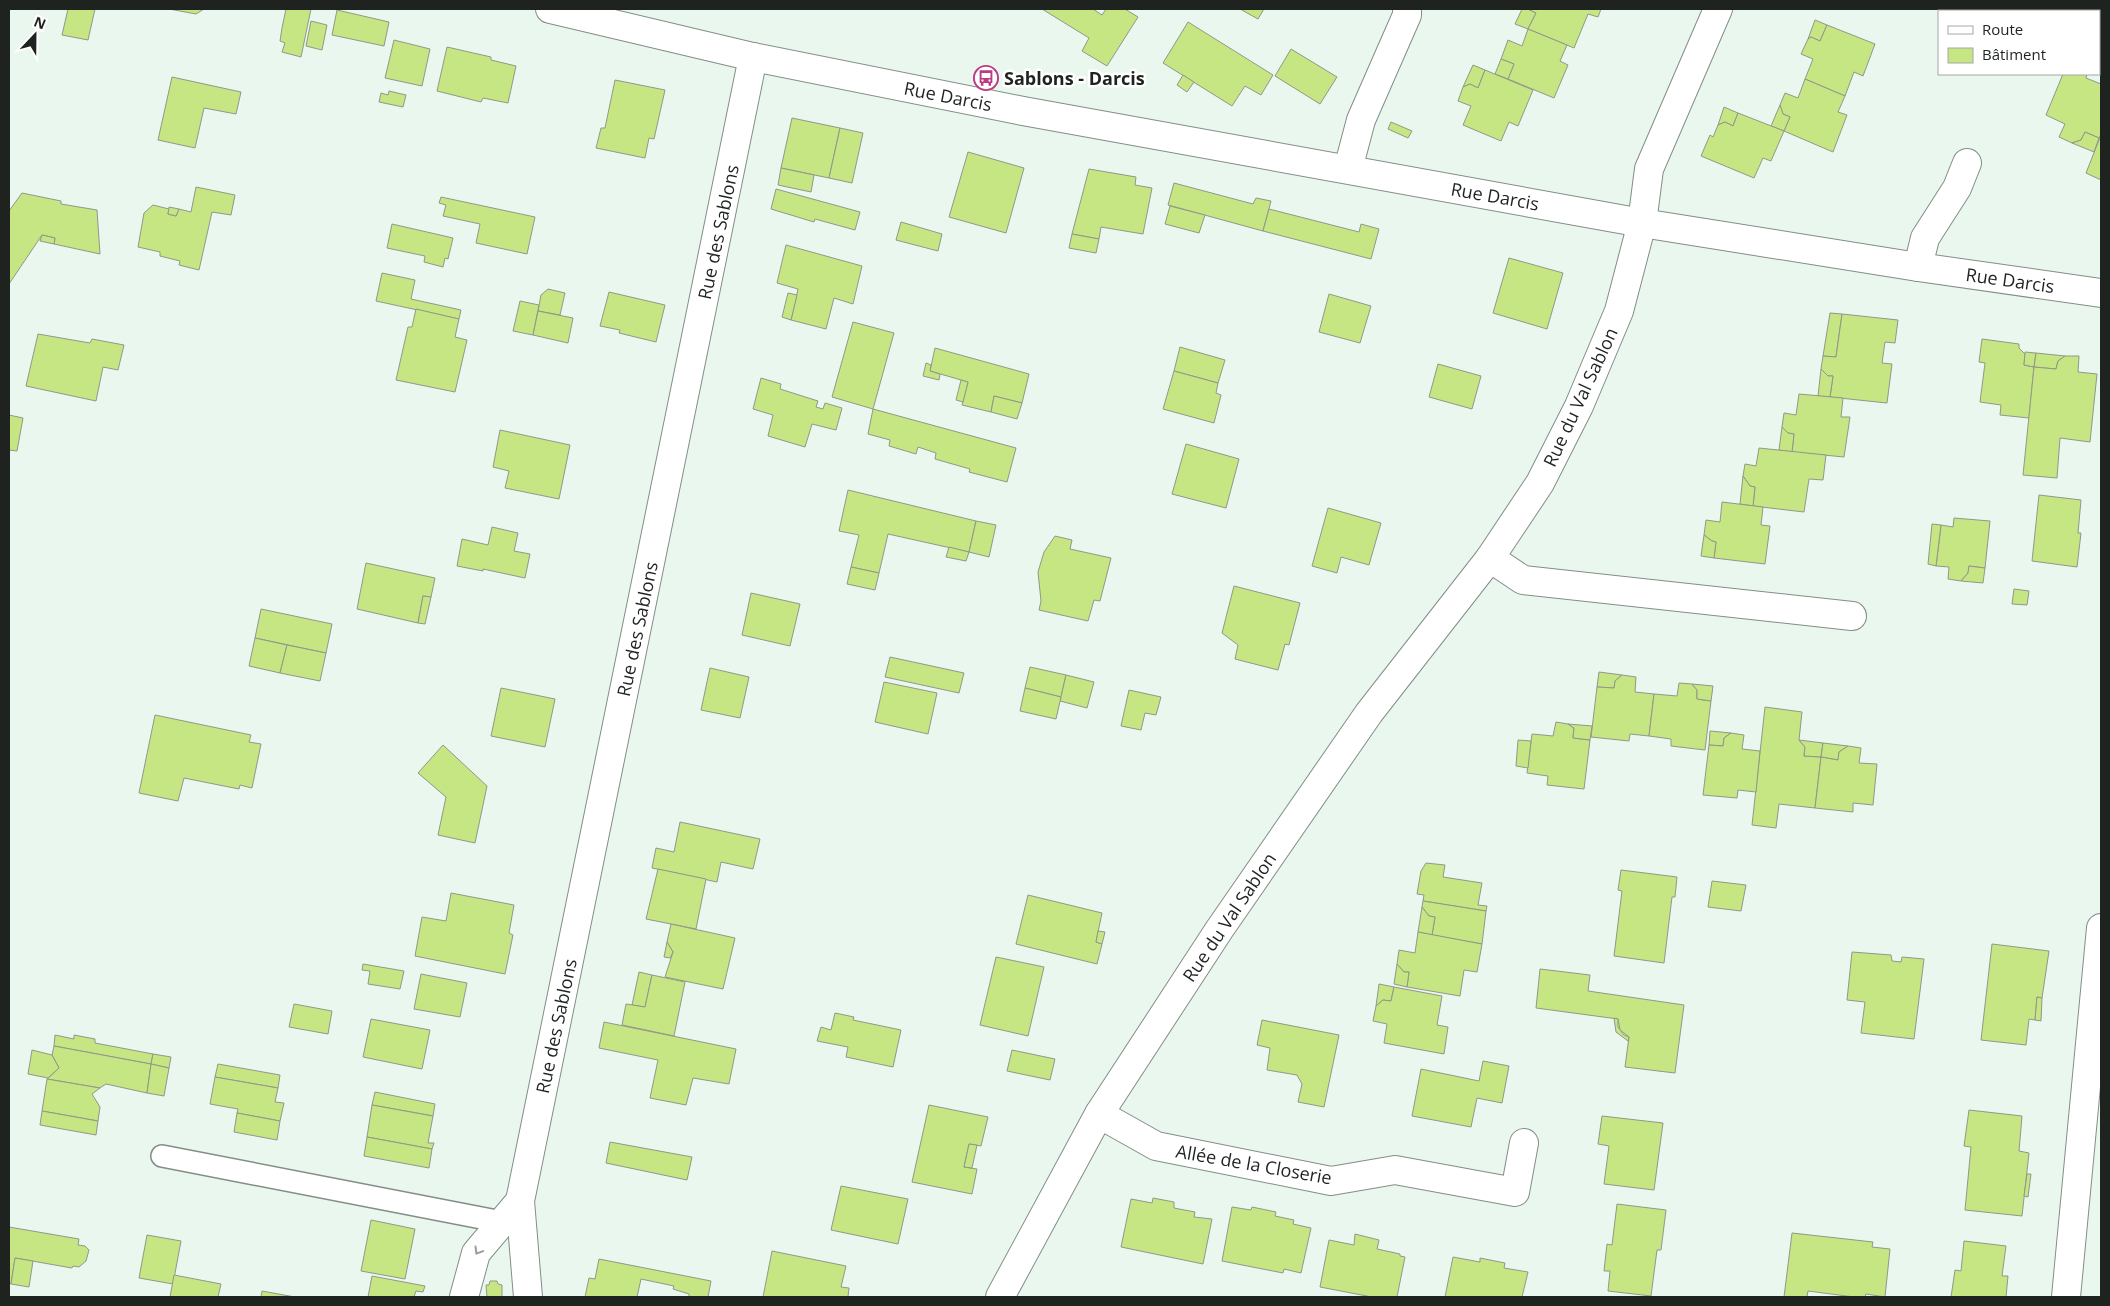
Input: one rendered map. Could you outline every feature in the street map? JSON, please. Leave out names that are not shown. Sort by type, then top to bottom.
[{"type":"street","name":"Rue Darcis","points":[[550,9],[753,57],[1023,111],[1642,223],[1918,267],[2101,293]]},
{"type":"street","points":[[1348,169],[1361,120],[1407,15],[1407,9]]},
{"type":"street","points":[[1642,223],[1649,169],[1718,9]]},
{"type":"street","name":"Rue des Sablons","points":[[528,1297],[520,1201],[753,57]]},
{"type":"street","points":[[1918,267],[1925,238],[1957,188],[1967,163]]},
{"type":"street","name":"Rue du Val Sablon","points":[[1000,1297],[1099,1114],[1219,930],[1369,713],[1490,558],[1540,483],[1579,406],[1619,311],[1642,223]]},
{"type":"street","points":[[1490,558],[1523,580],[1852,616]]},
{"type":"street","points":[[2066,1297],[2101,928]]},
{"type":"street","name":"Allée de la Closerie","points":[[1099,1114],[1156,1146],[1331,1181],[1395,1170],[1515,1192],[1524,1143]]},
{"type":"street","name":"Rue des Sablons","points":[[464,1297],[476,1253],[520,1201]]},
{"type":"lane","points":[[162,1156],[502,1222]]},
{"type":"building","points":[[68,9],[95,9],[88,40],[62,35]]},
{"type":"building","points":[[169,9],[204,9],[196,14]]},
{"type":"building","points":[[286,9],[311,9],[301,57],[282,52],[285,43],[280,41]]},
{"type":"building","points":[[1042,9],[1093,9],[1102,15],[1106,9],[1125,9],[1138,17],[1107,66],[1082,51],[1089,38]]},
{"type":"building","points":[[1240,9],[1264,9],[1258,19]]},
{"type":"building","points":[[1522,9],[1528,9],[1536,13],[1528,29],[1515,24]]},
{"type":"building","points":[[1528,9],[1601,9],[1598,17],[1588,14],[1574,48],[1528,29],[1536,13]]},
{"type":"building","points":[[1987,9],[2029,9],[2028,10]]},
{"type":"building","points":[[2029,9],[2089,9],[2088,10]]},
{"type":"building","points":[[337,10],[389,22],[384,46],[332,35]]},
{"type":"building","points":[[1815,20],[1827,25],[1820,41],[1811,37],[1808,39]]},
{"type":"building","points":[[311,21],[327,25],[322,50],[306,46]]},
{"type":"building","points":[[1188,22],[1273,75],[1261,95],[1245,86],[1232,106],[1163,63]]},
{"type":"building","points":[[1827,25],[1875,44],[1863,76],[1854,72],[1845,96],[1805,79],[1813,59],[1801,54],[1808,39],[1811,37],[1820,41]]},
{"type":"building","points":[[1528,29],[1567,45],[1560,61],[1568,65],[1554,98],[1508,79],[1514,64],[1501,59],[1508,40],[1522,46]]},
{"type":"building","points":[[394,40],[430,49],[422,86],[385,78]]},
{"type":"building","points":[[447,47],[491,57],[491,60],[516,66],[508,103],[483,98],[481,102],[437,91]]},
{"type":"building","points":[[1291,49],[1337,77],[1320,104],[1275,76]]},
{"type":"building","points":[[1501,59],[1514,64],[1508,79],[1495,74]]},
{"type":"building","points":[[1473,65],[1485,70],[1478,88],[1470,84],[1463,87]]},
{"type":"building","points":[[1485,70],[1533,90],[1518,126],[1509,122],[1501,141],[1463,125],[1471,106],[1458,101],[1463,87],[1470,84],[1478,88]]},
{"type":"building","points":[[1183,75],[1194,82],[1187,92],[1177,85]]},
{"type":"building","points":[[2063,75],[2087,75],[2086,78],[2101,84],[2101,134],[2099,138],[2085,132],[2081,140],[2072,143],[2059,137],[2065,124],[2046,115]]},
{"type":"building","points":[[172,77],[241,92],[236,114],[204,108],[195,148],[158,140]]},
{"type":"building","points":[[1805,79],[1845,96],[1838,112],[1847,115],[1833,152],[1784,131],[1790,117],[1783,114],[1780,105],[1785,93],[1798,98]]},
{"type":"building","points":[[615,80],[665,90],[654,139],[649,138],[645,158],[596,148],[601,128],[605,128]]},
{"type":"building","points":[[389,91],[406,95],[403,107],[379,102],[381,93],[388,95]]},
{"type":"building","points":[[1780,105],[1783,114],[1790,117],[1784,131],[1771,126]]},
{"type":"building","points":[[1724,107],[1738,113],[1733,126],[1725,122],[1718,125]]},
{"type":"building","points":[[1738,113],[1784,131],[1771,161],[1763,158],[1754,178],[1701,156],[1710,135],[1713,137],[1718,125],[1725,122],[1733,126]]},
{"type":"building","points":[[792,118],[840,128],[829,178],[781,168]]},
{"type":"building","points":[[1391,122],[1412,131],[1408,138],[1388,129]]},
{"type":"building","points":[[840,128],[863,133],[852,183],[829,178]]},
{"type":"building","points":[[2085,132],[2099,138],[2094,152],[2072,143],[2081,140]]},
{"type":"building","points":[[2101,135],[2101,180],[2086,173]]},
{"type":"building","points":[[968,152],[1024,168],[1006,233],[949,217]]},
{"type":"building","points":[[781,168],[814,175],[811,192],[778,185]]},
{"type":"building","points":[[1089,169],[1136,177],[1135,185],[1152,188],[1143,234],[1101,227],[1099,239],[1072,234]]},
{"type":"building","points":[[1174,183],[1253,204],[1256,198],[1271,201],[1263,231],[1168,205]]},
{"type":"building","points":[[196,187],[235,195],[231,215],[212,212],[199,270],[179,265],[180,261],[160,256],[160,252],[138,247],[144,213],[153,205],[169,209],[168,214],[176,216],[179,209],[191,212]]},
{"type":"building","points":[[776,189],[860,212],[855,230],[815,219],[814,222],[771,209]]},
{"type":"building","points":[[22,193],[61,201],[61,204],[97,210],[100,254],[54,244],[55,238],[42,235],[9,284],[9,211]]},
{"type":"building","points":[[441,197],[535,217],[527,254],[476,243],[480,224],[443,216],[446,205],[439,203]]},
{"type":"building","points":[[1170,206],[1205,215],[1199,233],[1165,224]]},
{"type":"building","points":[[169,207],[179,209],[176,216],[168,214]]},
{"type":"building","points":[[1269,209],[1359,232],[1361,224],[1379,229],[1371,259],[1263,231]]},
{"type":"building","points":[[901,222],[942,234],[938,251],[896,240]]},
{"type":"building","points":[[392,224],[453,238],[448,259],[445,258],[443,267],[424,262],[425,256],[387,248]]},
{"type":"building","points":[[1072,234],[1099,239],[1096,253],[1069,248]]},
{"type":"building","points":[[42,235],[55,238],[54,244],[40,241]]},
{"type":"building","points":[[786,245],[862,266],[853,304],[834,298],[826,329],[791,320],[798,289],[777,283]]},
{"type":"building","points":[[1509,258],[1563,273],[1547,329],[1493,313]]},
{"type":"building","points":[[382,273],[415,280],[411,299],[461,310],[459,319],[376,301]]},
{"type":"building","points":[[548,289],[565,293],[560,315],[538,311],[541,295]]},
{"type":"building","points":[[609,292],[665,305],[656,342],[619,333],[620,330],[600,326]]},
{"type":"building","points":[[788,293],[797,295],[791,320],[782,317]]},
{"type":"building","points":[[1329,294],[1371,306],[1360,343],[1319,332]]},
{"type":"building","points":[[520,301],[539,305],[533,335],[513,331]]},
{"type":"building","points":[[416,309],[459,319],[455,337],[467,340],[455,392],[396,380],[408,327],[412,327]]},
{"type":"building","points":[[538,311],[573,318],[568,343],[533,335]]},
{"type":"building","points":[[1830,313],[1842,314],[1836,357],[1823,356]]},
{"type":"building","points":[[1842,314],[1898,320],[1895,343],[1885,342],[1882,363],[1892,364],[1887,403],[1830,397],[1833,376],[1828,376],[1821,369],[1823,356],[1836,357]]},
{"type":"building","points":[[853,322],[894,333],[873,409],[832,397]]},
{"type":"building","points":[[38,334],[90,343],[92,339],[124,345],[118,370],[103,367],[96,401],[26,386]]},
{"type":"building","points":[[1982,339],[2019,344],[2019,348],[2025,354],[2024,365],[2034,367],[2029,418],[2000,415],[2001,405],[1980,402],[1985,363],[1979,362]]},
{"type":"building","points":[[1180,347],[1225,360],[1218,383],[1174,371]]},
{"type":"building","points":[[935,348],[1029,374],[1022,403],[994,396],[991,412],[962,405],[968,382],[930,371]]},
{"type":"building","points":[[2025,352],[2036,353],[2034,367],[2024,365]]},
{"type":"building","points":[[2036,353],[2065,356],[2058,361],[2056,369],[2034,367]]},
{"type":"building","points":[[2065,356],[2079,356],[2078,372],[2097,374],[2090,442],[2060,438],[2057,478],[2023,475],[2034,367],[2056,369],[2058,361]]},
{"type":"building","points":[[926,363],[931,365],[930,371],[940,374],[939,380],[923,376]]},
{"type":"building","points":[[1438,364],[1481,376],[1472,409],[1429,397]]},
{"type":"building","points":[[1821,369],[1828,376],[1833,376],[1830,397],[1818,396]]},
{"type":"building","points":[[1174,371],[1218,383],[1216,393],[1221,395],[1214,423],[1163,409]]},
{"type":"building","points":[[761,378],[781,384],[780,389],[818,401],[816,407],[823,409],[825,403],[842,408],[836,430],[812,424],[805,447],[768,436],[773,415],[753,409]]},
{"type":"building","points":[[961,380],[968,382],[963,402],[956,400]]},
{"type":"building","points":[[1799,394],[1843,398],[1841,417],[1850,417],[1844,457],[1792,452],[1794,434],[1788,433],[1782,427],[1784,413],[1796,415]]},
{"type":"building","points":[[994,396],[1022,403],[1017,419],[991,412]]},
{"type":"building","points":[[873,409],[1016,448],[1007,482],[969,472],[970,469],[935,459],[936,453],[918,447],[916,454],[889,446],[890,440],[868,434]]},
{"type":"building","points":[[9,415],[23,418],[17,451],[9,450]]},
{"type":"building","points":[[1782,427],[1788,433],[1794,434],[1792,452],[1779,450]]},
{"type":"building","points":[[500,430],[570,445],[559,499],[505,488],[509,471],[493,467]]},
{"type":"building","points":[[1186,444],[1239,459],[1226,508],[1172,494]]},
{"type":"building","points":[[1759,448],[1826,455],[1823,480],[1809,479],[1804,512],[1753,506],[1755,487],[1750,486],[1743,476],[1745,464],[1756,466]]},
{"type":"building","points":[[1743,476],[1750,486],[1755,487],[1753,506],[1740,504]]},
{"type":"building","points":[[848,490],[976,521],[969,552],[888,534],[879,573],[851,567],[859,535],[839,531]]},
{"type":"building","points":[[2039,495],[2081,500],[2078,533],[2081,533],[2077,567],[2032,561]]},
{"type":"building","points":[[1722,502],[1763,507],[1761,525],[1770,526],[1765,564],[1714,558],[1716,542],[1704,535],[1706,520],[1720,522]]},
{"type":"building","points":[[1328,508],[1381,523],[1369,565],[1341,557],[1337,573],[1312,566]]},
{"type":"building","points":[[1954,518],[1990,521],[1985,568],[1969,566],[1968,573],[1961,581],[1948,579],[1949,567],[1936,566],[1941,525],[1953,527]]},
{"type":"building","points":[[976,521],[996,525],[989,557],[969,552]]},
{"type":"building","points":[[1932,524],[1941,525],[1936,566],[1928,564]]},
{"type":"building","points":[[492,527],[518,533],[514,551],[530,554],[525,578],[483,569],[483,571],[457,566],[462,539],[488,545]]},
{"type":"building","points":[[1704,535],[1716,542],[1714,558],[1701,556]]},
{"type":"building","points":[[1055,536],[1072,540],[1070,549],[1111,558],[1100,601],[1094,600],[1088,621],[1039,610],[1041,601],[1038,572],[1044,552]]},
{"type":"building","points":[[949,547],[969,552],[966,561],[946,557]]},
{"type":"building","points":[[366,563],[435,578],[431,597],[423,596],[418,623],[357,609]]},
{"type":"building","points":[[1969,566],[1985,568],[1983,583],[1961,581],[1968,573]]},
{"type":"building","points":[[851,567],[879,573],[875,590],[847,584]]},
{"type":"building","points":[[1234,586],[1300,603],[1289,645],[1285,644],[1278,670],[1235,659],[1238,645],[1222,633]]},
{"type":"building","points":[[2014,589],[2029,591],[2027,605],[2012,604]]},
{"type":"building","points":[[751,593],[800,604],[790,646],[742,635]]},
{"type":"building","points":[[423,596],[431,597],[425,624],[418,623]]},
{"type":"building","points":[[261,609],[332,624],[326,653],[255,638]]},
{"type":"building","points":[[255,638],[287,645],[280,673],[249,666]]},
{"type":"building","points":[[287,645],[326,653],[320,681],[280,673]]},
{"type":"building","points":[[890,657],[964,673],[959,693],[885,677]]},
{"type":"building","points":[[1030,667],[1066,675],[1061,697],[1025,688]]},
{"type":"building","points":[[710,668],[749,677],[740,718],[701,710]]},
{"type":"building","points":[[1599,672],[1622,675],[1615,681],[1614,688],[1597,687]]},
{"type":"building","points":[[1066,675],[1094,682],[1087,708],[1060,701]]},
{"type":"building","points":[[1622,675],[1636,677],[1635,692],[1654,694],[1649,736],[1630,734],[1629,741],[1591,737],[1597,687],[1614,688],[1615,681]]},
{"type":"building","points":[[884,682],[937,693],[928,734],[875,722]]},
{"type":"building","points":[[1679,683],[1692,684],[1697,690],[1697,699],[1711,701],[1705,750],[1671,746],[1671,739],[1649,736],[1654,694],[1677,696]]},
{"type":"building","points":[[1692,684],[1713,686],[1711,701],[1697,699],[1697,690]]},
{"type":"building","points":[[501,688],[555,699],[545,747],[491,736]]},
{"type":"building","points":[[1025,688],[1061,697],[1056,719],[1020,711]]},
{"type":"building","points":[[1129,690],[1161,697],[1156,715],[1145,713],[1141,730],[1121,726]]},
{"type":"building","points":[[1765,707],[1802,712],[1799,740],[1805,747],[1804,756],[1821,757],[1815,808],[1779,804],[1776,828],[1752,825]]},
{"type":"building","points":[[155,715],[251,735],[249,742],[261,744],[252,788],[240,785],[239,789],[184,778],[178,801],[139,793]]},
{"type":"building","points":[[1556,722],[1568,724],[1574,728],[1573,738],[1590,740],[1584,789],[1547,785],[1548,776],[1527,773],[1532,734],[1553,736]]},
{"type":"building","points":[[1568,724],[1592,726],[1590,740],[1573,738],[1574,728]]},
{"type":"building","points":[[1710,731],[1731,733],[1724,738],[1723,746],[1709,745]]},
{"type":"building","points":[[1731,733],[1744,735],[1742,749],[1760,751],[1756,792],[1738,790],[1737,798],[1703,795],[1709,745],[1723,746],[1724,738]]},
{"type":"building","points":[[1518,740],[1531,741],[1528,768],[1516,766]]},
{"type":"building","points":[[1799,740],[1823,743],[1821,757],[1804,756],[1805,747]]},
{"type":"building","points":[[1823,743],[1848,746],[1839,752],[1838,760],[1821,757]]},
{"type":"building","points":[[443,745],[487,786],[475,843],[438,835],[446,797],[418,773]]},
{"type":"building","points":[[1848,746],[1861,748],[1859,763],[1877,764],[1873,805],[1853,803],[1853,812],[1815,808],[1821,757],[1838,760],[1839,752]]},
{"type":"building","points":[[680,822],[760,839],[753,869],[721,862],[717,882],[652,868],[656,848],[674,852]]},
{"type":"building","points":[[1426,863],[1445,865],[1443,877],[1482,883],[1478,905],[1487,906],[1486,911],[1423,901],[1424,895],[1417,894],[1421,871]]},
{"type":"building","points":[[658,869],[706,879],[696,929],[646,919]]},
{"type":"building","points":[[1621,870],[1677,877],[1675,897],[1672,897],[1664,963],[1614,956],[1622,891],[1618,890]]},
{"type":"building","points":[[1712,881],[1746,885],[1741,911],[1708,907]]},
{"type":"building","points":[[451,893],[514,905],[509,933],[513,935],[505,974],[415,956],[422,917],[446,921]]},
{"type":"building","points":[[1028,895],[1102,913],[1096,942],[1102,944],[1097,964],[1016,944]]},
{"type":"building","points":[[1423,901],[1486,911],[1482,944],[1432,935],[1435,917],[1429,916],[1422,907]]},
{"type":"building","points":[[1422,907],[1429,916],[1435,917],[1432,935],[1418,932]]},
{"type":"building","points":[[671,924],[735,938],[723,989],[665,977],[673,952],[667,942]]},
{"type":"building","points":[[1098,931],[1105,932],[1102,944],[1096,942]]},
{"type":"building","points":[[1418,932],[1482,944],[1477,972],[1464,970],[1460,996],[1407,987],[1409,972],[1404,972],[1397,964],[1399,950],[1415,953]]},
{"type":"building","points":[[667,942],[673,952],[670,958],[664,957]]},
{"type":"building","points":[[1992,944],[2049,951],[2042,998],[2037,997],[2035,1020],[2029,1019],[2026,1045],[1981,1040]]},
{"type":"building","points":[[1852,952],[1891,955],[1892,961],[1901,962],[1902,957],[1924,959],[1914,1039],[1861,1033],[1865,1002],[1847,1000]]},
{"type":"building","points":[[996,957],[1044,967],[1028,1036],[980,1025]]},
{"type":"building","points":[[363,964],[404,971],[400,989],[368,984],[370,971],[362,970]]},
{"type":"building","points":[[1397,964],[1404,972],[1409,972],[1407,987],[1394,984]]},
{"type":"building","points":[[1540,969],[1590,975],[1588,991],[1684,1005],[1675,1073],[1625,1067],[1629,1037],[1620,1030],[1618,1019],[1536,1008]]},
{"type":"building","points":[[639,972],[652,975],[645,1007],[632,1005]]},
{"type":"building","points":[[421,974],[467,983],[460,1017],[414,1009]]},
{"type":"building","points":[[652,975],[685,982],[674,1036],[622,1025],[626,1004],[645,1007]]},
{"type":"building","points":[[1379,984],[1394,987],[1391,1001],[1383,1000],[1376,1006]]},
{"type":"building","points":[[1394,987],[1442,996],[1437,1025],[1448,1027],[1444,1054],[1384,1043],[1387,1024],[1373,1021],[1376,1006],[1383,1000],[1391,1001]]},
{"type":"building","points":[[2037,997],[2042,998],[2041,1021],[2035,1020]]},
{"type":"building","points":[[294,1004],[332,1011],[328,1034],[289,1027]]},
{"type":"building","points":[[835,1013],[854,1017],[853,1020],[901,1030],[893,1067],[846,1057],[848,1047],[817,1041],[821,1027],[831,1030]]},
{"type":"building","points":[[1614,1018],[1618,1019],[1618,1027],[1624,1035],[1629,1037],[1628,1041],[1616,1032]]},
{"type":"building","points":[[371,1019],[430,1030],[422,1069],[363,1057]]},
{"type":"building","points":[[1262,1020],[1339,1035],[1324,1107],[1298,1102],[1302,1084],[1297,1075],[1267,1070],[1270,1048],[1257,1045]]},
{"type":"building","points":[[604,1022],[736,1049],[729,1084],[693,1078],[686,1105],[650,1098],[658,1060],[599,1048]]},
{"type":"building","points":[[55,1035],[74,1039],[74,1035],[95,1039],[95,1043],[153,1054],[151,1064],[54,1046]]},
{"type":"building","points":[[54,1046],[151,1064],[147,1093],[106,1084],[100,1088],[47,1079],[59,1068],[52,1055]]},
{"type":"building","points":[[32,1050],[52,1055],[59,1068],[48,1078],[28,1074]]},
{"type":"building","points":[[1012,1050],[1055,1059],[1050,1080],[1007,1071]]},
{"type":"building","points":[[153,1054],[171,1057],[169,1068],[151,1064]]},
{"type":"building","points":[[1483,1061],[1509,1066],[1502,1103],[1477,1098],[1471,1127],[1412,1116],[1421,1069],[1479,1081]]},
{"type":"building","points":[[151,1064],[169,1068],[164,1096],[147,1093]]},
{"type":"building","points":[[218,1064],[280,1075],[278,1088],[215,1077]]},
{"type":"building","points":[[215,1077],[278,1088],[275,1102],[284,1103],[280,1121],[237,1113],[238,1109],[210,1104]]},
{"type":"building","points":[[47,1079],[100,1088],[92,1094],[100,1107],[98,1121],[42,1111]]},
{"type":"building","points":[[375,1092],[435,1104],[433,1116],[372,1105]]},
{"type":"building","points":[[372,1105],[433,1116],[428,1143],[434,1143],[432,1149],[367,1137]]},
{"type":"building","points":[[929,1105],[988,1117],[981,1146],[969,1144],[964,1167],[977,1169],[972,1194],[912,1182]]},
{"type":"building","points":[[1969,1110],[2022,1116],[2019,1151],[2029,1153],[2022,1216],[1965,1210],[1971,1147],[1964,1146]]},
{"type":"building","points":[[42,1111],[98,1121],[96,1135],[40,1125]]},
{"type":"building","points":[[237,1113],[280,1121],[277,1140],[234,1132]]},
{"type":"building","points":[[1602,1116],[1663,1123],[1654,1190],[1604,1184],[1609,1146],[1598,1144]]},
{"type":"building","points":[[367,1137],[432,1149],[429,1168],[364,1156]]},
{"type":"building","points":[[610,1142],[692,1157],[687,1180],[606,1163]]},
{"type":"building","points":[[969,1144],[977,1145],[972,1168],[964,1167]]},
{"type":"building","points":[[2027,1174],[2031,1174],[2028,1197],[2024,1196]]},
{"type":"building","points":[[841,1186],[908,1199],[898,1244],[831,1230]]},
{"type":"building","points":[[1153,1198],[1174,1202],[1174,1208],[1195,1212],[1194,1217],[1212,1219],[1203,1264],[1121,1247],[1131,1199],[1152,1203]]},
{"type":"building","points":[[1617,1204],[1666,1210],[1661,1250],[1657,1250],[1651,1296],[1608,1291],[1610,1271],[1604,1271],[1607,1244],[1612,1245]]},
{"type":"building","points":[[1232,1207],[1251,1210],[1252,1207],[1276,1212],[1275,1216],[1294,1220],[1293,1224],[1311,1228],[1301,1273],[1284,1269],[1283,1273],[1222,1261]]},
{"type":"building","points":[[371,1220],[415,1229],[405,1279],[361,1271]]},
{"type":"building","points":[[9,1227],[79,1239],[78,1245],[85,1246],[89,1250],[86,1261],[79,1267],[73,1266],[72,1268],[15,1258],[11,1284],[9,1283]]},
{"type":"building","points":[[1792,1233],[1873,1242],[1872,1247],[1890,1249],[1885,1297],[1866,1294],[1865,1297],[1854,1297],[1808,1291],[1807,1297],[1784,1297]]},
{"type":"building","points":[[1355,1234],[1379,1240],[1377,1249],[1400,1254],[1400,1256],[1405,1257],[1397,1297],[1372,1297],[1320,1287],[1329,1240],[1354,1245]]},
{"type":"building","points":[[147,1235],[181,1241],[173,1284],[139,1278]]},
{"type":"building","points":[[1964,1241],[2006,1246],[2002,1276],[2008,1276],[2006,1297],[1951,1297],[1955,1270],[1961,1271]]},
{"type":"building","points":[[772,1251],[846,1266],[841,1287],[849,1288],[848,1297],[763,1297]]},
{"type":"building","points":[[1453,1257],[1480,1262],[1480,1258],[1505,1263],[1504,1268],[1528,1272],[1522,1297],[1445,1297]]},
{"type":"building","points":[[15,1258],[33,1261],[29,1287],[11,1284]]},
{"type":"building","points":[[599,1259],[711,1281],[708,1297],[689,1297],[689,1294],[673,1289],[674,1286],[641,1279],[637,1297],[585,1297],[589,1278],[595,1279]]},
{"type":"building","points":[[174,1275],[221,1284],[218,1297],[170,1297]]},
{"type":"building","points":[[372,1276],[425,1286],[423,1292],[416,1291],[414,1297],[368,1297]]},
{"type":"building","points":[[490,1281],[497,1281],[498,1284],[502,1285],[502,1297],[487,1297],[486,1285],[489,1285]]},
{"type":"building","points":[[262,1291],[295,1297],[261,1297]]},
{"type":"place","name":"Sablons - Darcis","points":[[986,78]]}]
